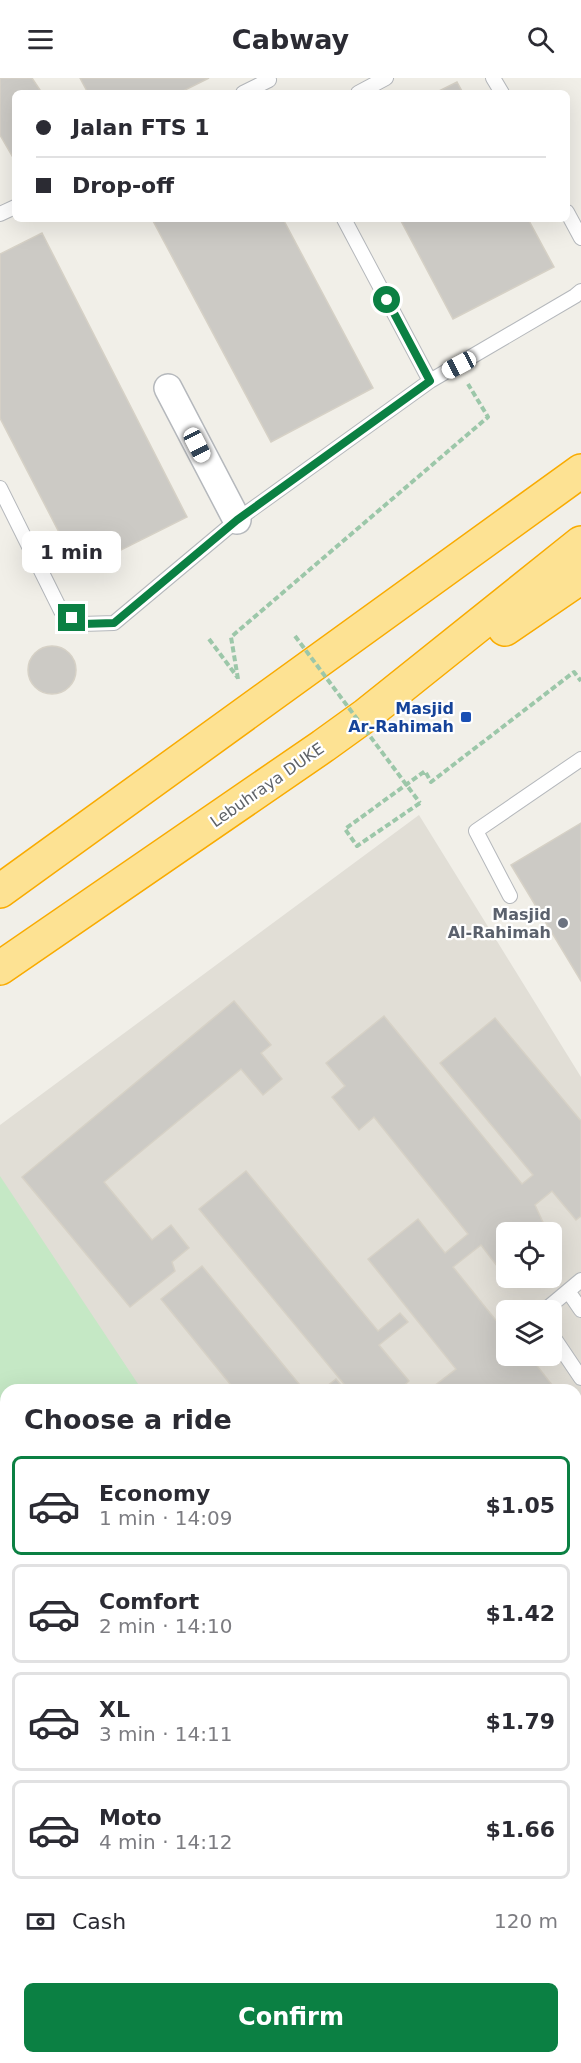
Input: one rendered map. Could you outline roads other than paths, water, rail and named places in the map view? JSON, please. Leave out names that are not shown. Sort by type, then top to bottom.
[{"type":"highway","points":[[0,891],[581,471]]},
{"type":"highway","name":"Lebuhraya DUKE","points":[[0,968],[366,715],[581,543]]},
{"type":"highway","points":[[366,715],[447,668],[581,577]]},
{"type":"street","points":[[168,388],[237,520]]},
{"type":"lane","points":[[364,90],[386,78]]},
{"type":"lane","points":[[249,90],[269,79]]},
{"type":"lane","points":[[570,218],[581,238]]},
{"type":"lane","points":[[346,222],[430,381]]},
{"type":"lane","points":[[0,488],[61,612],[82,624],[114,623],[237,520],[430,381],[581,291]]},
{"type":"lane","points":[[510,896],[476,831],[581,759]]},
{"type":"lane","points":[[557,1300],[581,1280]]},
{"type":"lane","points":[[568,1291],[581,1310]]},
{"type":"lane","points":[[562,1350],[581,1378]]},
{"type":"place","name":"Masjid Ar-Rahimah","points":[[466,717]]},
{"type":"place","name":"Masjid Al-Rahimah","points":[[563,923]]}]
